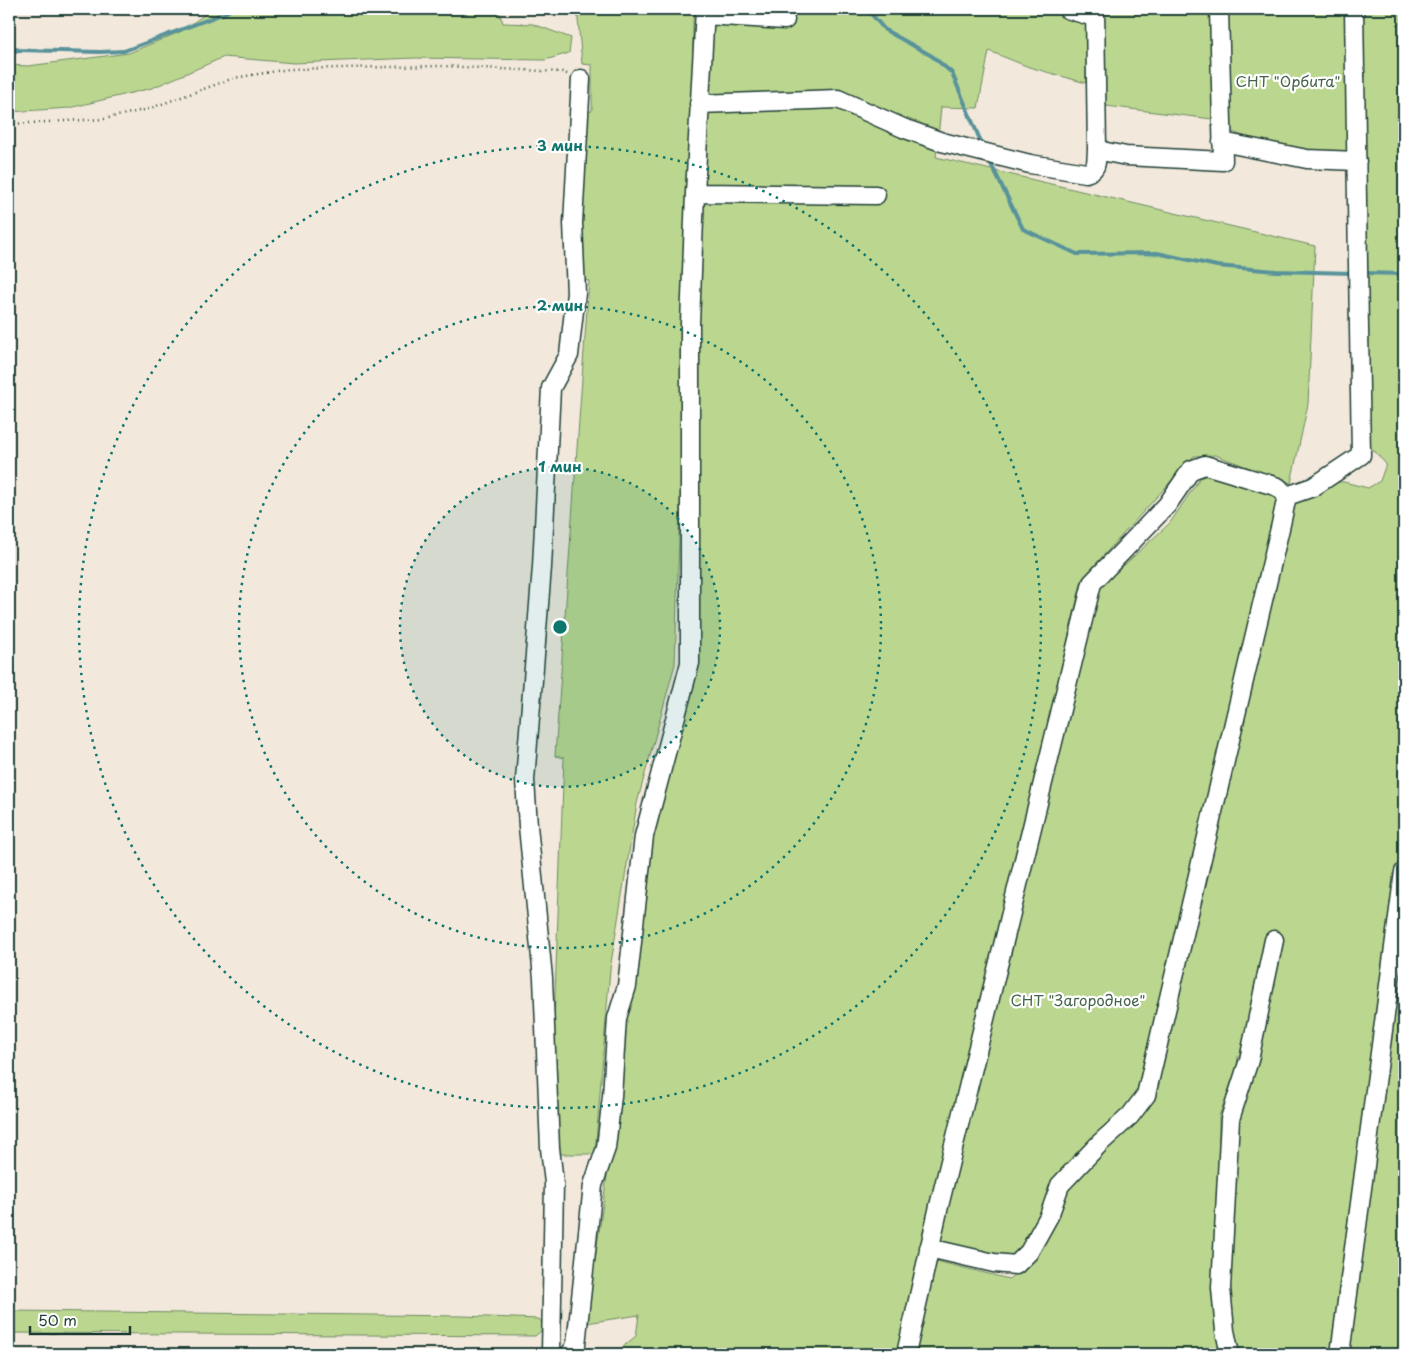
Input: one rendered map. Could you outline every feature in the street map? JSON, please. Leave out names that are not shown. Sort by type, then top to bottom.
[{"type":"lane","points":[[699,104],[838,100],[903,128],[942,142],[1030,164],[1086,173],[1094,170],[1096,166],[1097,150],[1095,13],[1067,9]]},
{"type":"lane","points":[[1097,150],[1126,156],[1223,161],[1219,9]]},
{"type":"lane","points":[[1286,496],[1313,487],[1361,455],[1354,9]]},
{"type":"lane","points":[[570,1354],[576,1345],[593,1185],[606,1148],[612,1096],[617,1018],[627,986],[644,836],[690,663],[690,324],[699,104],[705,12],[785,20]]},
{"type":"lane","points":[[551,1354],[554,1183],[550,1148],[543,978],[525,780],[542,567],[551,388],[569,355],[576,293],[573,222],[581,79]]},
{"type":"lane","points":[[1222,142],[1307,159],[1357,161]]},
{"type":"lane","points":[[695,193],[876,195]]},
{"type":"lane","points":[[906,1354],[929,1248],[1092,583],[1167,504],[1191,470],[1205,465],[1278,487],[1286,496]]},
{"type":"lane","points":[[929,1248],[994,1263],[1016,1265],[1029,1252],[1049,1216],[1060,1185],[1100,1143],[1130,1116],[1146,1095],[1286,496]]},
{"type":"lane","points":[[1340,1354],[1404,872]]},
{"type":"lane","points":[[1230,1354],[1225,1331],[1221,1288],[1230,1119],[1248,1060],[1274,940]]},
{"type":"path","points":[[9,124],[104,119],[148,109],[234,78],[289,69],[440,66],[562,72],[581,79]]},
{"type":"green space","points":[[212,9],[498,9],[503,23],[533,24],[571,38],[569,53],[545,60],[415,58],[294,63],[224,57],[152,88],[69,108],[9,112],[9,65],[28,66],[129,53],[182,31]]},
{"type":"green space","points":[[577,9],[693,9],[693,99],[675,664],[637,803],[610,969],[595,1154],[549,1154],[564,758],[555,756],[589,281],[578,280],[578,112],[592,111],[592,65],[582,64]]},
{"type":"green space","points":[[707,9],[1047,9],[1087,20],[1086,83],[1029,67],[989,51],[978,108],[941,107],[936,157],[1315,246],[1308,404],[1291,483],[1215,455],[1194,456],[1082,579],[896,1354],[614,1354],[636,1336],[639,1315],[586,1323],[610,1155],[635,891],[690,665]]},
{"type":"green space","name":"CНТ \"Орбита\"","points":[[1104,9],[1213,9],[1212,119],[1106,106]]},
{"type":"green space","name":"CНТ \"Орбита\"","points":[[1225,9],[1349,9],[1353,155],[1265,144],[1227,130]]},
{"type":"green space","points":[[1358,9],[1404,9],[1404,821],[1337,1354],[1239,1354],[1231,1325],[1226,1286],[1235,1129],[1245,1051],[1238,1056],[1237,1067],[1219,1116],[1219,1168],[1214,1248],[1214,1306],[1221,1354],[921,1354],[909,1350],[932,1260],[1009,1279],[1034,1257],[1067,1187],[1134,1121],[1294,500],[1330,482],[1344,482],[1368,488],[1380,481],[1386,464],[1367,443]]},
{"type":"green space","name":"СНТ \"Загородное\"","points":[[1209,470],[1278,496],[1247,643],[1147,1059],[1137,1090],[1118,1117],[1088,1142],[1067,1166],[1019,1256],[998,1259],[935,1242],[1097,590],[1170,523],[1200,478]]},
{"type":"green space","points":[[1404,912],[1404,1354],[1345,1354]]},
{"type":"green space","points":[[9,1311],[462,1316],[539,1319],[542,1323],[541,1331],[535,1336],[9,1333]]},
{"type":"waterway","points":[[9,47],[19,50],[124,51],[225,13],[231,9]]},
{"type":"waterway","points":[[867,9],[885,30],[932,56],[952,73],[983,147]]},
{"type":"waterway","points":[[9,54],[18,50]]},
{"type":"waterway","points":[[989,160],[1023,229],[1077,254],[1157,253],[1217,266],[1276,271],[1352,273]]},
{"type":"waterway","points":[[1362,273],[1404,274]]}]
